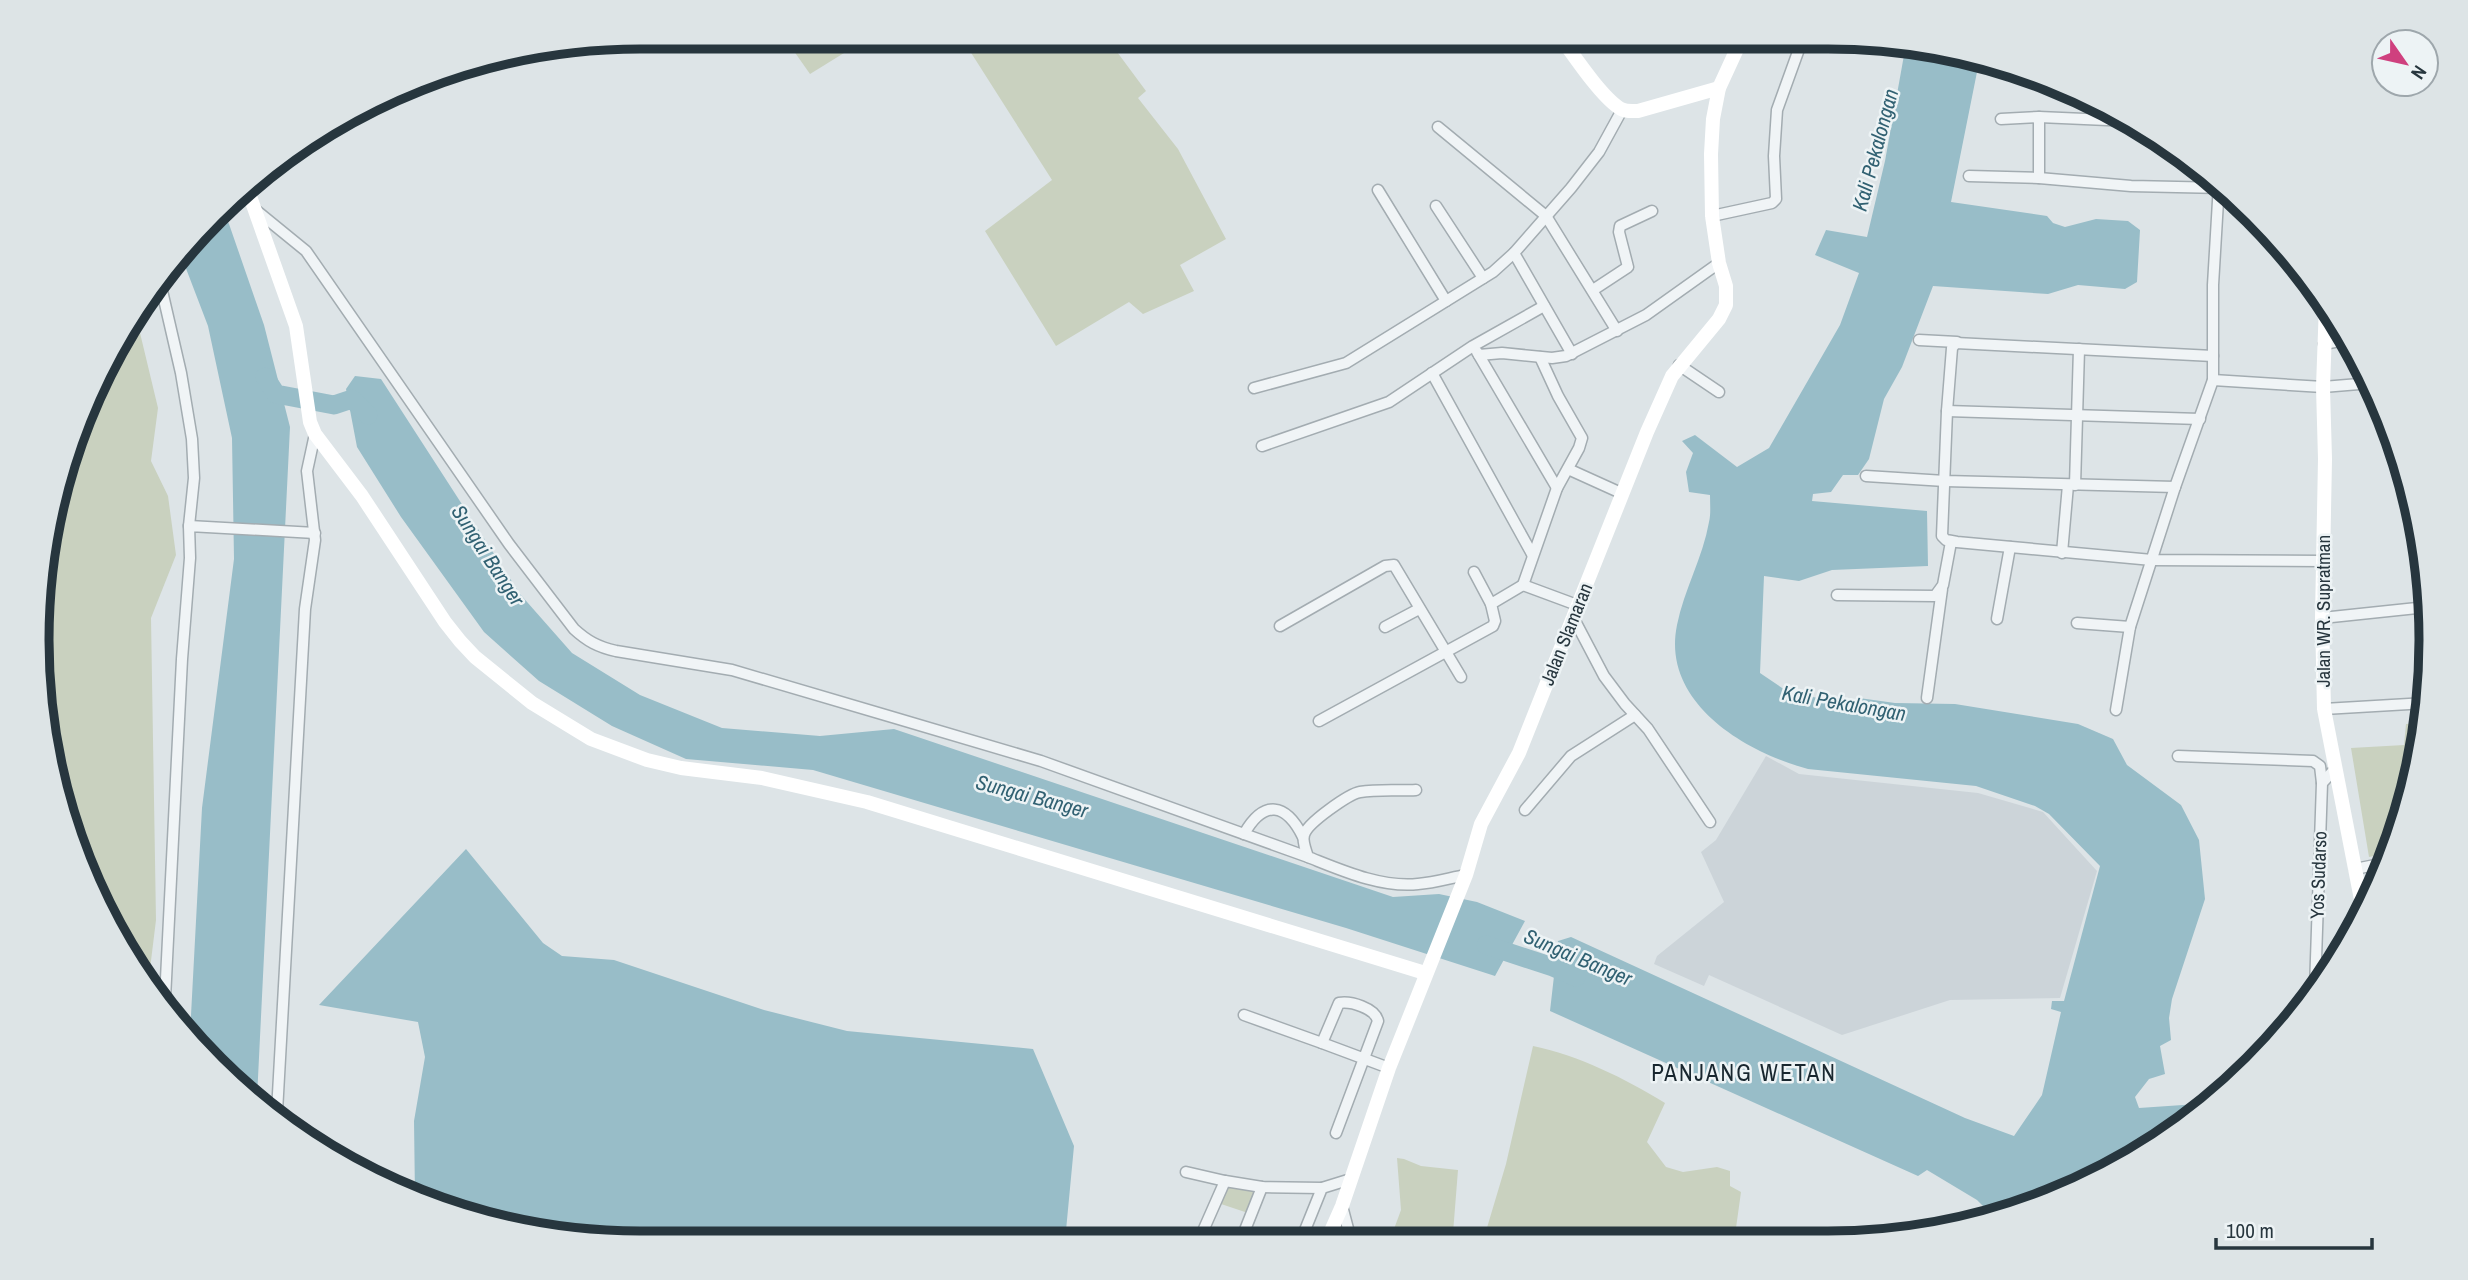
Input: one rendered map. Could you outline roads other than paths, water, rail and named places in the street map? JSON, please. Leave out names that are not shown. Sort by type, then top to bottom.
[{"type":"street","points":[[1569,49],[1622,110],[1637,111],[1719,88]]},
{"type":"street","name":"Jalan Slamaran","points":[[1331,1231],[1389,1068],[1463,881],[1481,824],[1519,753],[1621,493],[1667,386],[1679,365],[1723,312],[1727,295],[1712,216],[1711,154],[1713,119],[1719,88],[1737,49]]},
{"type":"street","points":[[1712,216],[1772,203],[1776,199],[1774,156],[1777,110],[1799,49]]},
{"type":"street","points":[[1254,388],[1346,363],[1483,278],[1514,253],[1571,188],[1599,152],[1622,110]]},
{"type":"street","points":[[2039,117],[2039,178]]},
{"type":"street","points":[[2001,119],[2039,117],[2109,120]]},
{"type":"street","points":[[1438,127],[1546,216],[1617,331]]},
{"type":"street","points":[[1969,176],[2039,178],[2131,186],[2206,186]]},
{"type":"street","points":[[1378,190],[1446,302]]},
{"type":"street","points":[[250,196],[296,326],[313,428],[307,471],[313,533],[305,608],[277,1107]]},
{"type":"street","points":[[2116,710],[2130,627],[2213,380],[2213,285],[2219,197]]},
{"type":"street","points":[[1436,206],[1483,278]]},
{"type":"street","points":[[257,211],[306,251],[509,544],[573,629],[585,640],[598,647],[616,651],[732,670],[1041,761],[1337,868],[1391,884],[1463,881]]},
{"type":"street","points":[[1593,290],[1628,267],[1619,232],[1620,226],[1652,211]]},
{"type":"street","points":[[1514,253],[1572,354]]},
{"type":"street","points":[[1476,350],[1560,358],[1572,354],[1646,315],[1719,263]]},
{"type":"street","points":[[162,292],[181,373],[192,439],[194,478],[165,992]]},
{"type":"street","points":[[1262,446],[1390,402],[1432,373],[1476,350],[1544,306]]},
{"type":"street","name":"Jalan WR. Supratman","points":[[2325,322],[2327,386],[2322,561],[2324,709],[2360,896]]},
{"type":"street","points":[[1919,340],[2213,356]]},
{"type":"street","points":[[2324,344],[2337,341]]},
{"type":"street","points":[[1957,342],[1952,348],[1947,411],[1942,534],[1945,539],[1951,542],[2152,560],[2322,561]]},
{"type":"street","points":[[2062,553],[2071,485],[2078,349]]},
{"type":"street","points":[[1476,350],[1557,488]]},
{"type":"street","points":[[1490,604],[1523,585],[1557,488],[1581,444],[1582,436],[1558,396],[1540,357]]},
{"type":"street","points":[[1679,365],[1719,392]]},
{"type":"street","points":[[1432,373],[1532,554]]},
{"type":"street","points":[[2213,380],[2327,386],[2360,383]]},
{"type":"street","points":[[1947,411],[2200,419]]},
{"type":"street","points":[[313,428],[362,496],[445,622],[475,657],[532,703],[592,739],[647,760],[681,768],[762,778],[867,802],[1428,967]]},
{"type":"street","points":[[1568,469],[1621,493]]},
{"type":"street","points":[[1866,476],[1945,481],[2175,487]]},
{"type":"street","points":[[191,526],[313,533]]},
{"type":"street","points":[[1927,698],[1951,542]]},
{"type":"street","points":[[1997,619],[2010,547]]},
{"type":"street","points":[[1280,626],[1391,564],[1400,572],[1419,609],[1461,677]]},
{"type":"street","points":[[1320,721],[1493,626],[1495,621],[1490,604],[1474,572]]},
{"type":"street","points":[[1523,585],[1575,611],[1604,676],[1648,729],[1710,822]]},
{"type":"street","points":[[1838,595],[1932,596],[1942,588]]},
{"type":"street","points":[[2322,618],[2418,607]]},
{"type":"street","points":[[1385,627],[1419,609]]},
{"type":"street","points":[[2077,623],[2130,627]]},
{"type":"street","points":[[2324,709],[2415,704]]},
{"type":"street","points":[[1525,810],[1571,757],[1634,715]]},
{"type":"street","points":[[2178,756],[2314,761],[2320,766],[2322,783]]},
{"type":"street","points":[[2322,783],[2335,769]]},
{"type":"street","name":"Yos Sudarso","points":[[2316,973],[2322,783]]},
{"type":"street","points":[[1303,837],[1313,822],[1358,793],[1416,790]]},
{"type":"street","points":[[1244,834],[1251,821],[1260,814],[1280,809],[1296,821],[1308,857]]},
{"type":"street","points":[[2355,869],[2374,865]]},
{"type":"street","points":[[2359,888],[2363,890]]},
{"type":"street","points":[[1322,1043],[1339,1003],[1346,1002],[1377,1015],[1378,1021],[1365,1059],[1336,1133]]},
{"type":"street","points":[[1244,1015],[1389,1068]]},
{"type":"street","points":[[1186,1172],[1262,1187],[1322,1188],[1351,1179]]},
{"type":"street","points":[[1203,1231],[1225,1181]]},
{"type":"street","points":[[1245,1231],[1262,1187]]},
{"type":"street","points":[[1305,1231],[1322,1188]]},
{"type":"street","points":[[1342,1206],[1349,1231]]},
{"type":"water","name":"Kali Pekalongan","points":[[1904,54],[1978,68],[1951,202],[2047,216],[2053,223],[2065,227],[2096,219],[2128,221],[2140,230],[2137,282],[2125,289],[2078,285],[2048,294],[1933,286],[1902,367],[1884,399],[1869,459],[1858,475],[1843,475],[1831,492],[1813,494],[1812,501],[1927,511],[1928,566],[1832,570],[1799,581],[1764,576],[1760,673],[1791,694],[1855,703],[1859,698],[1895,703],[1955,704],[2078,724],[2113,739],[2127,765],[2181,805],[2199,840],[2205,899],[2172,999],[2169,1018],[2171,1040],[2160,1046],[2165,1074],[2149,1079],[2135,1097],[2139,1108],[2194,1104],[2124,1152],[2089,1170],[2018,1200],[1986,1209],[1977,1200],[1927,1170],[1918,1176],[1550,1011],[1558,941],[1571,937],[1965,1118],[2014,1136],[2042,1095],[2061,1012],[2051,1009],[2052,1001],[2064,1001],[2100,866],[2049,814],[2035,806],[1976,786],[1808,769],[1758,750],[1713,720],[1695,700],[1682,678],[1675,653],[1680,612],[1710,519],[1710,495],[1689,492],[1686,472],[1693,453],[1682,441],[1695,435],[1737,467],[1769,448],[1840,325],[1859,273],[1815,255],[1826,230],[1867,237],[1885,161]]},
{"type":"water","points":[[226,218],[264,325],[290,427],[257,1090],[222,1058],[191,1023],[202,808],[234,559],[232,438],[208,326],[184,264]]},
{"type":"water","points":[[355,376],[381,379],[520,594],[572,653],[640,695],[722,728],[820,736],[894,729],[1393,897],[1439,894],[1477,902],[1525,921],[1495,976],[1346,928],[813,770],[686,759],[612,726],[539,681],[484,632],[401,517],[357,447],[346,389]]},
{"type":"water","points":[[466,849],[543,943],[562,956],[614,960],[764,1010],[847,1031],[1033,1049],[1074,1146],[1066,1231],[601,1230],[525,1220],[450,1200],[415,1186],[414,1121],[425,1057],[418,1022],[319,1005]]},
{"type":"waterway","name":"Sungai Banger","points":[[265,377],[276,394],[334,405],[352,399],[368,415]]},
{"type":"waterway","name":"Sungai Banger","points":[[1486,945],[1576,977]]},
{"type":"district","name":"PANJANG WETAN","points":[[1744,1072]]}]
